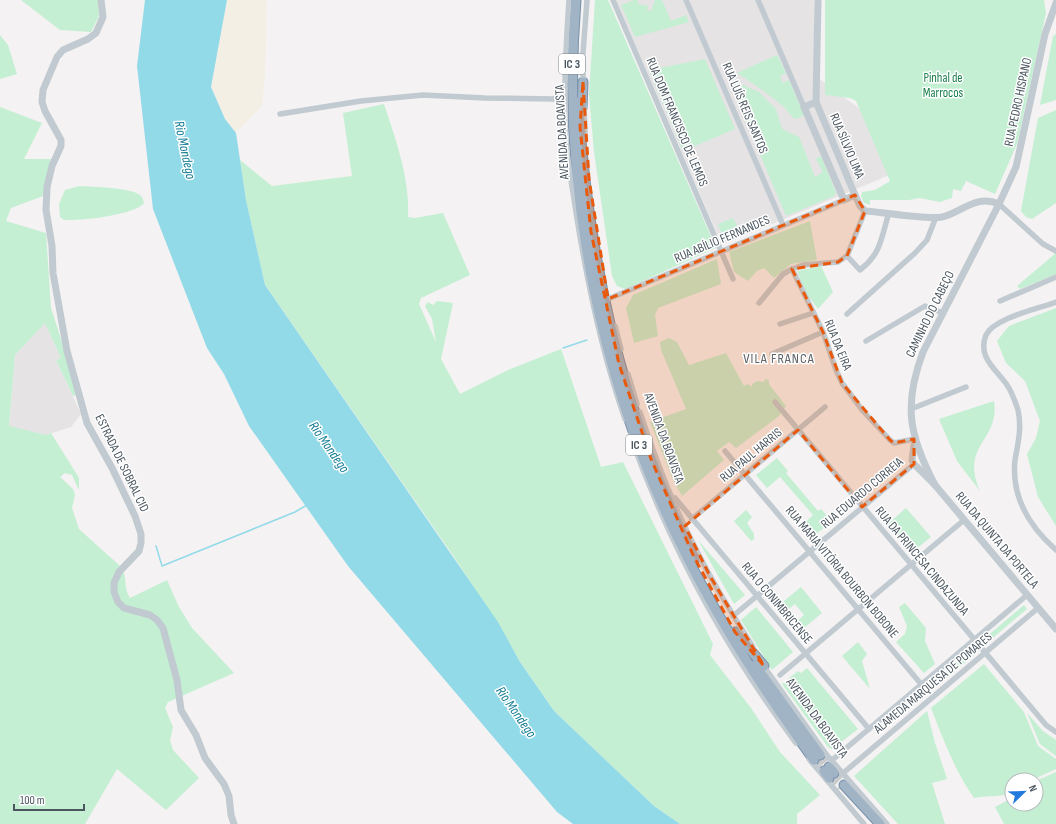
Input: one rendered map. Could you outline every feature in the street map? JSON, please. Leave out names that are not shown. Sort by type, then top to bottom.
[{"type":"highway","name":"AVENIDA DA BOAVISTA","points":[[576,0],[572,48],[578,181],[592,277],[613,367],[645,462],[658,495],[688,560],[730,635],[762,686],[817,757],[735,632],[694,557],[664,492],[641,431],[620,364],[608,322],[592,239],[576,127],[581,0]]},
{"type":"highway","points":[[576,127],[583,82]]},
{"type":"highway","points":[[565,86],[568,112],[576,127]]},
{"type":"highway","points":[[735,632],[764,666]]},
{"type":"highway","points":[[871,824],[842,787],[880,824]]},
{"type":"street","name":"ESTRADA DE SOBRAL CID","points":[[101,0],[102,17],[96,33],[88,39],[63,50],[57,57],[43,90],[42,102],[45,111],[61,140],[61,146],[52,166],[47,187],[46,210],[52,246],[53,273],[67,351],[87,423],[112,468],[135,516],[141,534],[139,551],[119,572],[114,582],[114,592],[118,602],[124,608],[150,615],[157,620],[163,628],[177,680],[180,710],[196,735],[205,758],[224,784],[229,796],[231,815],[234,824]]},
{"type":"street","name":"AVENIDA DA BOAVISTA","points":[[569,0],[565,107],[570,181],[594,311],[620,405],[654,496],[684,562],[741,664],[811,762],[864,824]]},
{"type":"street","name":"AVENIDA DA BOAVISTA","points":[[587,0],[583,82],[585,134],[590,186],[608,299],[635,400],[669,492],[698,555],[734,616],[764,666],[832,771],[887,824]]},
{"type":"street","name":"RUA DOM FRANCISCO DE LEMOS","points":[[612,0],[733,279]]},
{"type":"street","name":"RUA LUÍS REIS SANTOS","points":[[686,0],[783,225]]},
{"type":"street","name":"RUA SÍLVIO LIMA","points":[[758,0],[804,107],[844,200],[855,195],[816,102],[804,107]]},
{"type":"street","points":[[816,102],[818,0]]},
{"type":"street","name":"RUA PEDRO HISPANO","points":[[999,204],[1016,167],[1045,34],[1056,3]]},
{"type":"street","points":[[554,99],[565,86]]},
{"type":"street","points":[[280,114],[361,101],[423,95],[554,99],[565,107]]},
{"type":"street","points":[[855,195],[860,206],[865,211],[936,217],[948,215],[975,202],[991,201],[999,204],[1044,244],[1056,251]]},
{"type":"street","name":"RUA ABÍLIO FERNANDES","points":[[608,299],[844,200]]},
{"type":"street","name":"CAMINHO DO CABEÇO","points":[[917,460],[911,409],[917,368],[943,313],[999,204]]},
{"type":"street","points":[[759,303],[783,274],[792,269],[803,265],[838,262],[847,256],[865,211]]},
{"type":"street","points":[[847,256],[860,270],[870,262],[876,254],[889,213]]},
{"type":"street","points":[[847,314],[915,254],[927,240],[936,217]]},
{"type":"street","name":"RUA DA EIRA","points":[[792,269],[823,332],[842,383],[863,411],[890,440],[894,443],[914,440]]},
{"type":"street","points":[[1000,301],[1056,277]]},
{"type":"street","points":[[1056,302],[997,324],[987,334],[984,350],[988,362],[1011,392],[1018,411],[1020,436],[1014,471],[1019,500],[1034,527],[1056,550]]},
{"type":"street","points":[[866,341],[925,306],[943,313]]},
{"type":"street","points":[[780,324],[813,313]]},
{"type":"street","points":[[772,354],[823,332]]},
{"type":"street","points":[[911,409],[966,387]]},
{"type":"street","name":"RUA DA PRINCESA CINDAZUNDA","points":[[775,402],[1046,725],[1056,732]]},
{"type":"street","name":"RUA PAUL HARRIS","points":[[692,519],[825,407]]},
{"type":"street","name":"RUA MARIA VITÓRIA BOURBON BOBONE","points":[[725,451],[922,684]]},
{"type":"street","name":"RUA EDUARDO CORREIA","points":[[734,616],[917,460]]},
{"type":"street","name":"RUA DA QUINTA DA PORTELA","points":[[917,460],[934,485],[1056,629]]},
{"type":"street","name":"RUA O CONIMBRICENSE","points":[[669,492],[869,729]]},
{"type":"street","points":[[780,675],[964,520]]},
{"type":"street","name":"ALAMEDA MARQUESA DE POMARES","points":[[832,771],[869,729],[1027,595]]},
{"type":"street","name":"ALAMEDA MARQUESA DE POMARES","points":[[832,771],[985,653],[1038,608]]},
{"type":"highlighted area","points":[[583,82],[589,179],[608,299],[855,195],[865,211],[847,256],[838,262],[792,269],[823,332],[842,383],[890,440],[894,443],[914,439],[914,464],[862,507],[798,430],[685,526],[710,576],[764,666],[735,632],[694,557],[651,459],[619,364],[591,232],[580,127]]},
{"type":"shaded area","points":[[616,0],[814,0],[814,75],[879,123],[899,171],[722,245]]},
{"type":"shaded area","points":[[45,323],[61,358],[56,360],[81,414],[71,427],[46,435],[9,427],[15,355]]},
{"type":"green space","points":[[21,0],[98,0],[99,16],[91,32],[60,30]]},
{"type":"green space","points":[[595,0],[608,0],[716,248],[625,289],[617,286],[612,276],[594,152],[589,94]]},
{"type":"green space","points":[[638,0],[638,4],[648,6],[647,10],[651,11],[655,0],[662,0],[671,21],[686,15],[689,22],[635,37],[621,5]]},
{"type":"green space","name":"Pinhal de Marrocos","points":[[825,0],[1044,0],[1046,13],[1017,144],[995,194],[966,181],[961,191],[953,189],[952,198],[940,202],[920,198],[909,200],[870,200],[870,205],[864,203],[861,196],[862,192],[875,190],[890,181],[856,101],[850,98],[825,95]]},
{"type":"green space","points":[[1056,34],[1056,100],[1040,105],[1053,36]]},
{"type":"green space","points":[[0,35],[8,45],[17,74],[0,79]]},
{"type":"green space","points":[[777,55],[786,73],[780,76],[783,83],[789,80],[804,115],[796,119],[785,108],[737,73]]},
{"type":"green space","points":[[705,59],[735,129],[683,151],[649,70]]},
{"type":"green space","points":[[736,82],[759,92],[776,109],[782,129],[799,137],[815,177],[823,172],[816,159],[821,156],[836,193],[834,196],[786,216],[732,88]]},
{"type":"green space","points":[[384,104],[401,160],[407,188],[408,217],[415,218],[443,213],[470,275],[421,298],[419,304],[436,342],[432,319],[425,306],[428,302],[433,305],[437,301],[453,303],[441,359],[460,394],[508,370],[561,349],[601,467],[623,462],[713,644],[710,655],[751,708],[780,752],[820,795],[797,814],[797,824],[680,824],[654,806],[554,711],[520,662],[506,637],[452,554],[265,285],[246,200],[240,160],[272,186],[352,176],[343,113]]},
{"type":"green space","points":[[0,107],[42,123],[24,159],[51,159],[43,196],[11,208],[6,221],[46,233],[51,308],[74,380],[76,395],[73,396],[56,360],[61,358],[45,323],[15,355],[9,426],[46,435],[51,433],[79,478],[79,490],[72,475],[65,473],[60,477],[73,489],[75,495],[72,508],[79,529],[123,570],[126,589],[130,598],[167,580],[179,607],[192,628],[234,673],[168,702],[165,708],[173,727],[170,740],[173,750],[199,778],[166,810],[117,769],[85,824],[0,824]]},
{"type":"green space","points":[[1056,110],[1056,203],[1032,219],[1026,217],[1021,211],[1038,118]]},
{"type":"green space","points":[[79,186],[113,188],[131,191],[142,197],[144,203],[130,211],[119,214],[94,218],[64,220],[60,217],[59,204],[65,190]]},
{"type":"green space","points":[[733,218],[738,228],[734,227],[728,231],[735,235],[740,232],[740,235],[724,240],[718,224]]},
{"type":"green space","points":[[810,221],[817,260],[791,264],[774,278],[764,268],[757,271],[748,281],[734,272],[729,252]]},
{"type":"green space","points":[[1056,253],[1056,274],[1020,289],[1017,286]]},
{"type":"green space","points":[[717,259],[721,284],[658,308],[655,315],[658,336],[634,343],[626,308],[633,295]]},
{"type":"green space","points":[[821,266],[833,292],[818,309],[807,294],[797,271]]},
{"type":"green space","points":[[1056,308],[1056,526],[1038,497],[1027,454],[1036,438],[1040,421],[1025,381],[1006,363],[997,341],[1009,326]]},
{"type":"green space","points":[[669,338],[677,342],[689,365],[726,353],[744,386],[748,384],[752,387],[752,384],[757,381],[764,382],[765,379],[769,380],[769,384],[786,406],[779,416],[736,448],[729,442],[717,451],[724,460],[682,496],[673,480],[650,422],[686,409],[661,350],[660,342]]},
{"type":"green space","points":[[994,401],[992,426],[977,452],[975,462],[975,475],[980,491],[957,461],[939,419]]},
{"type":"green space","points":[[777,458],[788,471],[786,473],[818,511],[821,509],[832,521],[810,539],[800,527],[813,515],[780,477],[767,488],[756,475]]},
{"type":"green space","points":[[906,508],[931,537],[912,552],[888,524]]},
{"type":"green space","points":[[746,510],[752,517],[747,523],[754,534],[754,539],[751,541],[734,521]]},
{"type":"green space","points":[[698,540],[745,595],[734,604]]},
{"type":"green space","points":[[801,587],[822,613],[799,632],[793,625],[804,615],[795,604],[784,613],[778,606]]},
{"type":"green space","points":[[905,603],[926,628],[925,641],[935,664],[924,673],[896,642],[905,634],[907,626],[899,607]]},
{"type":"green space","points":[[1024,605],[1027,609],[988,642],[985,638]]},
{"type":"green space","points":[[756,607],[793,652],[772,670],[741,620]]},
{"type":"green space","points":[[858,642],[867,654],[862,661],[870,689],[842,656]]},
{"type":"green space","points":[[971,650],[975,654],[945,679],[942,675]]},
{"type":"green space","points":[[984,664],[1024,712],[1038,746],[1056,759],[1056,769],[1044,774],[1044,772],[1004,772],[1004,795],[974,798],[955,765],[931,708]]},
{"type":"green space","points":[[807,668],[858,729],[832,749],[828,747],[782,684],[798,671],[801,673]]},
{"type":"green space","points":[[927,711],[935,743],[947,779],[932,783],[945,824],[898,824],[854,776]]},
{"type":"green space","points":[[1027,713],[1043,731],[1056,740],[1056,756],[1040,744]]},
{"type":"green space","points":[[1056,772],[1056,824],[1004,824],[995,807],[1004,802],[1004,812],[1044,812],[1044,777]]},
{"type":"sand","points":[[227,0],[267,0],[265,78],[262,106],[236,133],[225,119],[211,87]]},
{"type":"water","name":"Rio Mondego","points":[[145,0],[227,0],[211,87],[225,119],[236,133],[246,200],[265,285],[498,622],[520,662],[554,711],[654,806],[680,824],[573,824],[557,812],[348,566],[249,426],[224,374],[207,348],[153,209],[137,66]]},
{"type":"waterway","points":[[563,348],[587,340]]},
{"type":"waterway","points":[[156,546],[162,566],[295,512],[307,505]]},
{"type":"tunnel","points":[[820,755],[829,767]]},
{"type":"tunnel","points":[[814,760],[824,771]]},
{"type":"tunnel","points":[[834,773],[844,785]]},
{"type":"tunnel","points":[[829,778],[839,789]]},
{"type":"district","name":"VILA FRANCA","points":[[779,358]]}]
